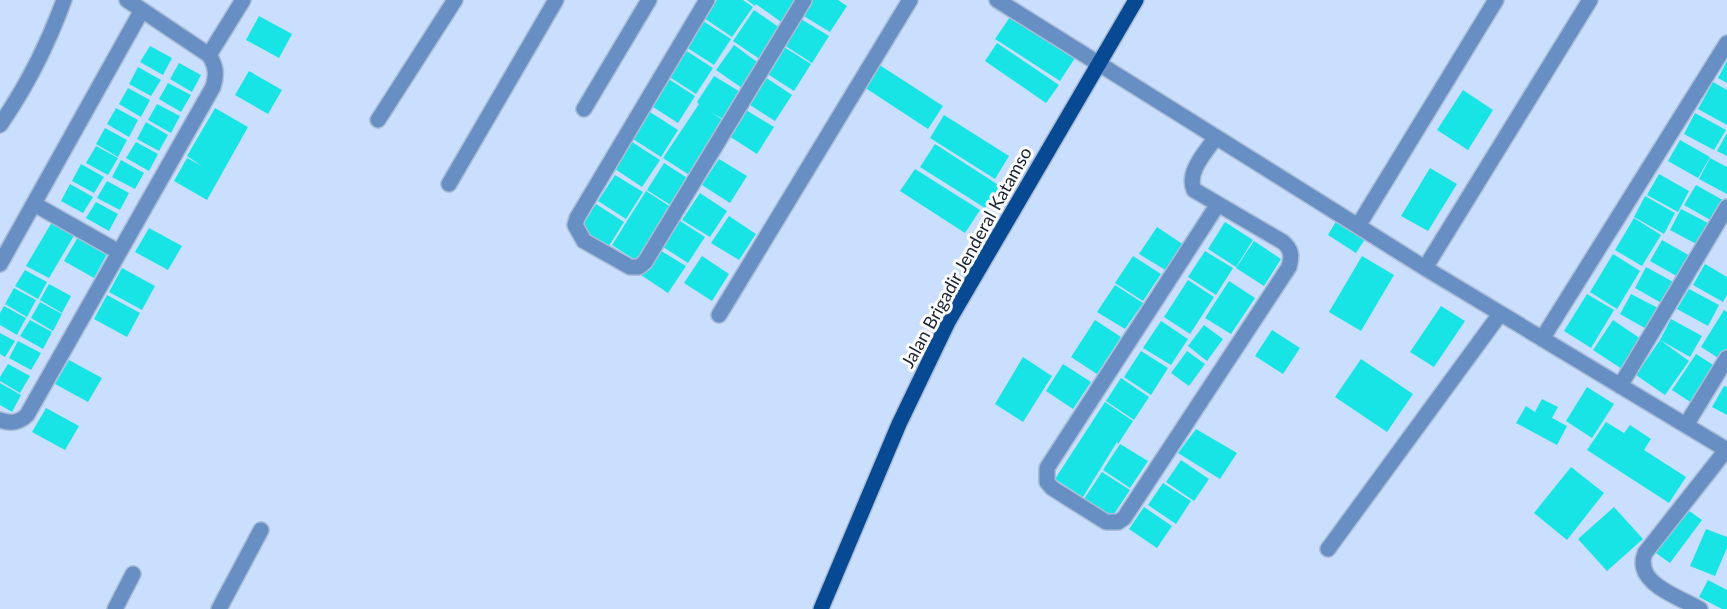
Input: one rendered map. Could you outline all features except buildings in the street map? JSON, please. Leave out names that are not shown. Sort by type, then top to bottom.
[{"type":"main road","name":"Jalan Brigadir Jenderal Katamso","points":[[821,609],[886,454],[930,357],[970,282],[1136,0]]},
{"type":"street","points":[[0,125],[22,91],[48,42],[64,0]]},
{"type":"street","points":[[0,420],[14,423],[21,421],[27,415],[213,87],[216,70],[209,55],[127,0]]},
{"type":"street","points":[[209,55],[243,0]]},
{"type":"street","points":[[378,120],[455,0]]},
{"type":"street","points":[[449,184],[556,0]]},
{"type":"street","points":[[584,108],[649,0]]},
{"type":"street","points":[[707,0],[576,218],[575,225],[584,241],[630,267],[639,267],[645,262],[804,0]]},
{"type":"street","points":[[719,315],[910,0]]},
{"type":"street","points":[[997,0],[1425,268],[1727,449],[1645,552],[1642,561],[1645,574],[1652,582],[1700,609]]},
{"type":"street","points":[[1358,226],[1496,0]]},
{"type":"street","points":[[1425,268],[1590,0]]},
{"type":"street","points":[[0,264],[142,10]]},
{"type":"street","points":[[1542,339],[1727,43]]},
{"type":"street","points":[[1216,137],[1192,174],[1191,183],[1194,190],[1218,204],[1289,247],[1291,253],[1289,267],[1124,518],[1118,522],[1106,522],[1052,488],[1047,482],[1047,468],[1218,204]]},
{"type":"street","points":[[34,204],[119,252]]},
{"type":"street","points":[[1620,386],[1727,207]]},
{"type":"street","points":[[1328,549],[1500,314]]},
{"type":"street","points":[[1686,425],[1727,358]]},
{"type":"street","points":[[219,609],[261,530]]},
{"type":"street","points":[[115,609],[133,574]]}]
